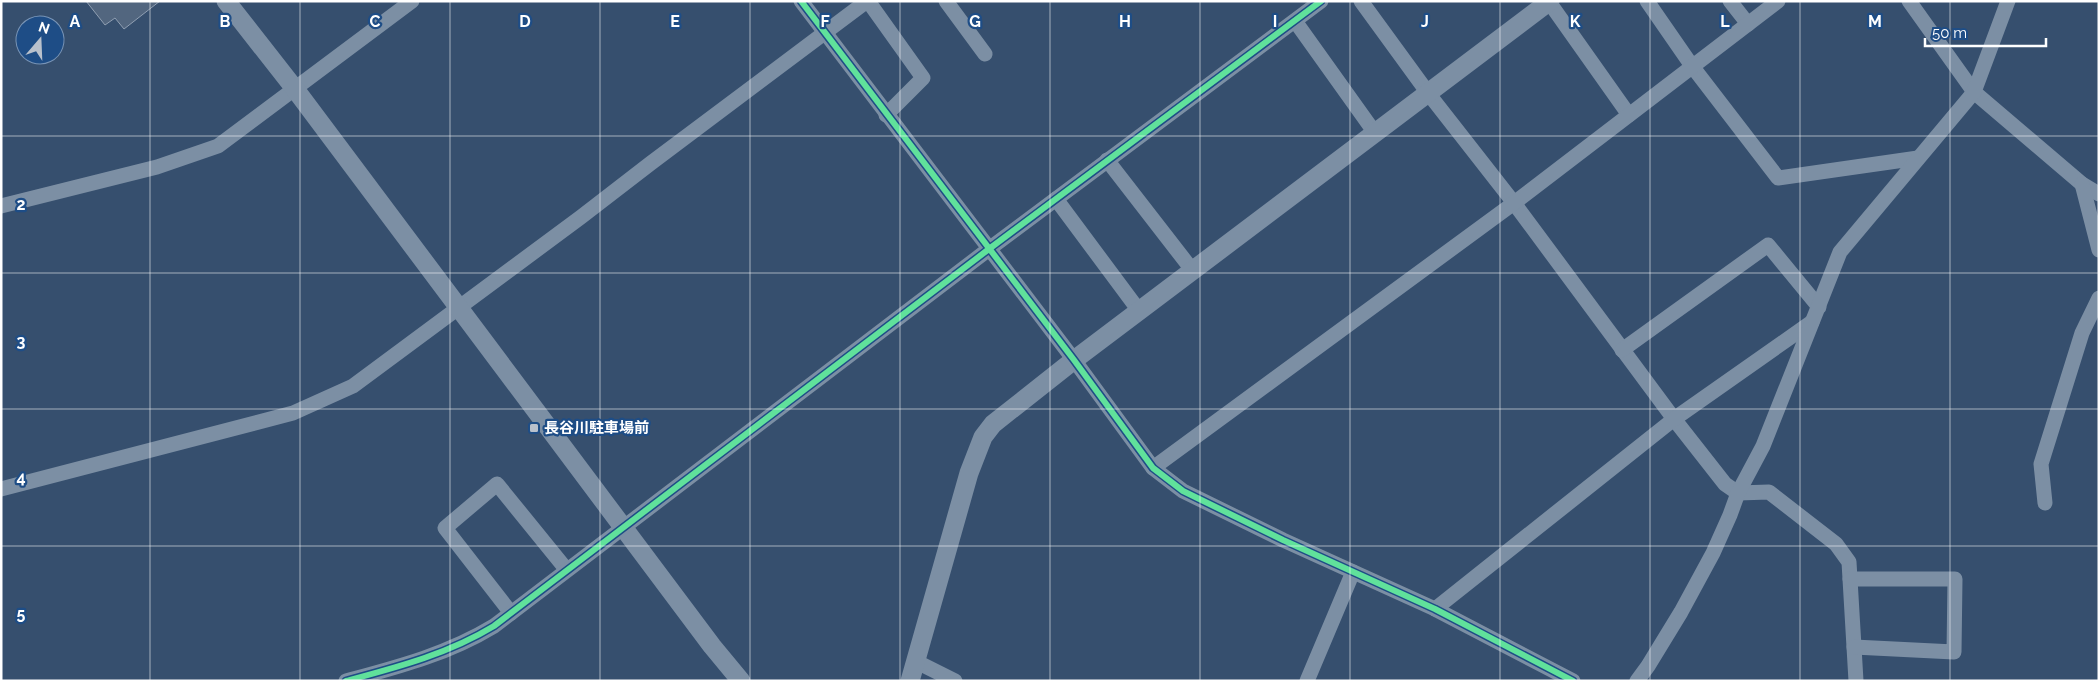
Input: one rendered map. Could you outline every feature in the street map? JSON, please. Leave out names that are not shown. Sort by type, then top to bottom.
[{"type":"street","points":[[226,1],[295,90],[622,528],[741,681]]},
{"type":"street","points":[[1,206],[157,166],[218,146],[412,1]]},
{"type":"street","points":[[801,1],[824,34],[1074,360],[1153,468],[1184,491],[1435,609],[1573,681]]},
{"type":"street","points":[[1,489],[293,413],[353,386],[867,1],[924,78],[886,115]]},
{"type":"street","points":[[946,1],[985,54]]},
{"type":"street","points":[[346,681],[437,655],[470,640],[511,613],[566,569],[1056,198],[1321,1]]},
{"type":"street","points":[[1360,1],[1428,93],[1514,202],[1622,350],[1725,484],[1738,493],[1769,492],[1836,544],[1849,562],[1856,681]]},
{"type":"street","points":[[1647,1],[1692,66],[1778,178],[1918,158]]},
{"type":"street","points":[[1730,1],[1748,24]]},
{"type":"street","points":[[1153,468],[1514,202],[1778,1]]},
{"type":"street","points":[[1909,1],[1974,92],[2082,184],[2099,194]]},
{"type":"street","points":[[1637,681],[1690,595],[1730,515],[1738,493],[1763,446],[1840,252],[1974,92],[2008,1]]},
{"type":"street","points":[[910,681],[969,472],[983,437],[993,424],[1008,411],[1550,2],[1629,114]]},
{"type":"street","points":[[1295,20],[1375,133]]},
{"type":"street","points":[[1107,160],[1193,271]]},
{"type":"street","points":[[2082,184],[2099,250]]},
{"type":"street","points":[[1056,198],[1140,312]]},
{"type":"street","points":[[1622,350],[1768,245],[1819,307]]},
{"type":"street","points":[[2045,503],[2042,464],[2082,333],[2099,298]]},
{"type":"street","points":[[1435,609],[1674,419],[1812,322]]},
{"type":"street","points":[[511,613],[445,528],[497,484],[566,569]]},
{"type":"street","points":[[1307,681],[1353,572]]},
{"type":"street","points":[[1850,579],[1955,579],[1954,652],[1854,647]]},
{"type":"street","points":[[916,661],[955,681]]},
{"type":"building","points":[[86,1],[160,1],[124,29],[115,18],[105,25]]},
{"type":"cycle path","points":[[801,1],[1074,360],[1153,468],[1183,491],[1283,540],[1435,609],[1573,681]]},
{"type":"cycle path","points":[[346,681],[404,665],[441,652],[494,626],[989,249],[1321,1]]},
{"type":"place","name":"長谷川駐車場前","points":[[534,428]]}]
